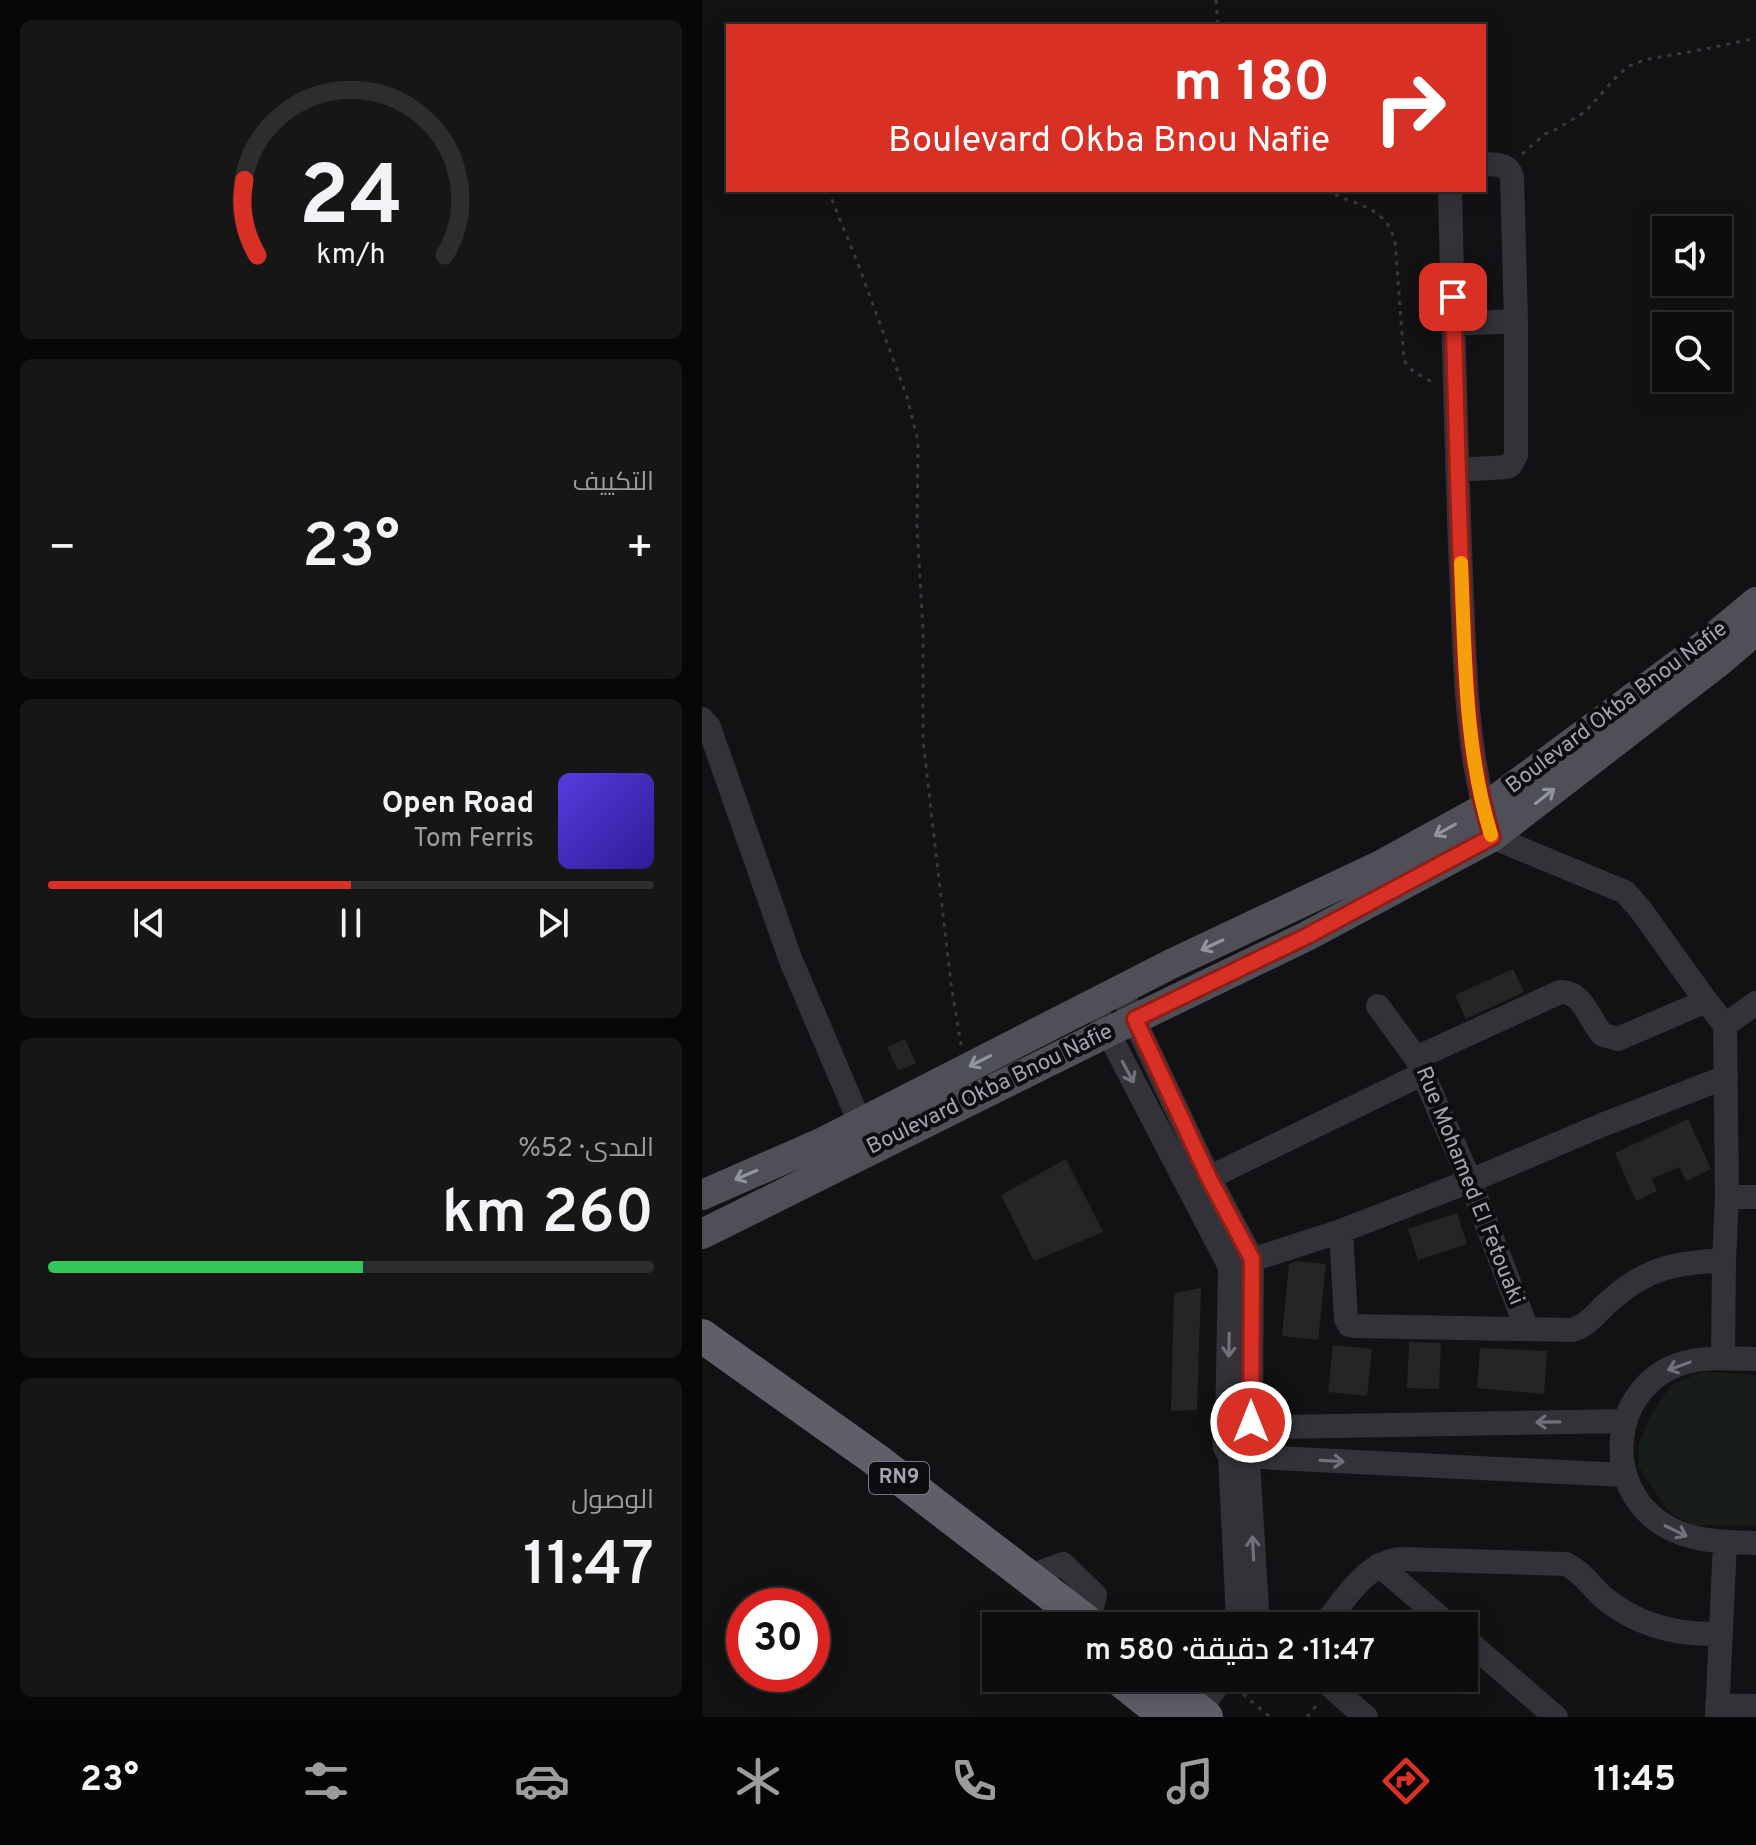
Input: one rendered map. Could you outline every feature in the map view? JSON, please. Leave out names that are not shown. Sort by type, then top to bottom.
[{"type":"highway","name":"RN9","points":[[702,1336],[875,1459],[1074,1612]]},
{"type":"highway","name":"RN9","points":[[702,1356],[1035,1612]]},
{"type":"highway","points":[[1161,1692],[1183,1699]]},
{"type":"main road","name":"Boulevard Okba Bnou Nafie","points":[[702,1195],[821,1143],[1171,964],[1383,864],[1487,823],[1756,602]]},
{"type":"main road","name":"Boulevard Okba Bnou Nafie","points":[[702,1234],[1307,936],[1487,823],[1720,661],[1756,630]]},
{"type":"street","points":[[1457,470],[1507,467],[1516,455],[1512,177],[1510,170],[1495,165]]},
{"type":"street","points":[[1450,192],[1457,470],[1467,693],[1473,757],[1487,823],[1625,892],[1725,1025],[1727,1197],[1723,1358]]},
{"type":"street","points":[[1453,324],[1516,321]]},
{"type":"street","points":[[702,719],[709,727],[790,958],[860,1123]]},
{"type":"street","points":[[1120,990],[1121,1026]]},
{"type":"street","points":[[1199,1183],[1560,992],[1574,995],[1603,1035],[1618,1039],[1706,1001]]},
{"type":"street","points":[[1093,1003],[1121,1026],[1241,1263],[1254,1425],[1263,1441],[1261,1450],[1244,1458]]},
{"type":"street","points":[[1725,1025],[1756,1003]]},
{"type":"street","name":"Rue Mohamed El Fetouaki","points":[[1378,1006],[1419,1066],[1470,1181],[1527,1329]]},
{"type":"street","points":[[1241,1263],[1341,1231],[1726,1077]]},
{"type":"street","points":[[1727,1197],[1756,1197]]},
{"type":"street","points":[[1341,1231],[1346,1319],[1349,1325],[1578,1329],[1591,1321],[1613,1298],[1647,1275],[1678,1264],[1724,1260]]},
{"type":"street","points":[[1241,1263],[1224,1443],[1244,1458],[1624,1475]]},
{"type":"street","points":[[1756,1359],[1700,1359],[1665,1371],[1649,1383],[1626,1421],[1620,1451],[1624,1475],[1639,1502],[1660,1523],[1687,1537],[1756,1543]]},
{"type":"street","points":[[1227,1429],[1237,1422],[1254,1425],[1626,1421]]},
{"type":"street","points":[[1244,1458],[1244,1612]]},
{"type":"street","points":[[1725,1542],[1717,1711],[1756,1706]]},
{"type":"street","points":[[1334,1612],[1365,1574],[1379,1565],[1400,1559],[1560,1562],[1572,1566],[1621,1610],[1645,1622],[1686,1633],[1719,1634]]},
{"type":"street","points":[[1379,1565],[1434,1612]]},
{"type":"street","points":[[1478,1650],[1552,1716]]},
{"type":"street","points":[[1337,1692],[1366,1717]]},
{"type":"path","points":[[1216,0],[1218,24]]},
{"type":"path","points":[[1495,165],[1585,112],[1629,66],[1644,60],[1756,38]]},
{"type":"path","points":[[829,192],[907,397],[918,441],[917,527],[923,629],[923,740],[954,1006],[965,1069]]},
{"type":"path","points":[[1331,192],[1373,210],[1391,227],[1395,241],[1404,361],[1414,372],[1455,393]]},
{"type":"path","points":[[1243,1694],[1270,1717]]},
{"type":"shaded area","points":[[1702,1372],[1756,1375],[1756,1525],[1694,1525],[1673,1515],[1638,1465],[1639,1444],[1649,1418],[1671,1385]]},
{"type":"building","points":[[1513,969],[1524,992],[1466,1019],[1455,995]]},
{"type":"building","points":[[905,1039],[916,1063],[898,1071],[887,1047]]},
{"type":"building","points":[[1688,1119],[1711,1169],[1686,1181],[1679,1167],[1652,1179],[1657,1191],[1636,1201],[1615,1153]]},
{"type":"building","points":[[1066,1159],[1103,1232],[1034,1261],[1001,1195]]},
{"type":"building","points":[[1457,1213],[1467,1244],[1418,1260],[1408,1229]]},
{"type":"building","points":[[1297,1261],[1326,1264],[1318,1340],[1282,1336],[1289,1264]]},
{"type":"building","points":[[1201,1288],[1197,1410],[1171,1411],[1174,1293]]},
{"type":"building","points":[[1409,1342],[1441,1343],[1439,1389],[1407,1388]]},
{"type":"building","points":[[1333,1345],[1372,1349],[1367,1396],[1328,1392]]},
{"type":"building","points":[[1480,1348],[1547,1351],[1544,1394],[1477,1388]]},
{"type":"slow traffic","points":[[1461,563],[1473,757],[1491,835]]},
{"type":"route","points":[[1251,1422],[1252,1259],[1209,1178],[1135,1019],[1307,936],[1492,837],[1473,757],[1467,693],[1453,297]]}]
